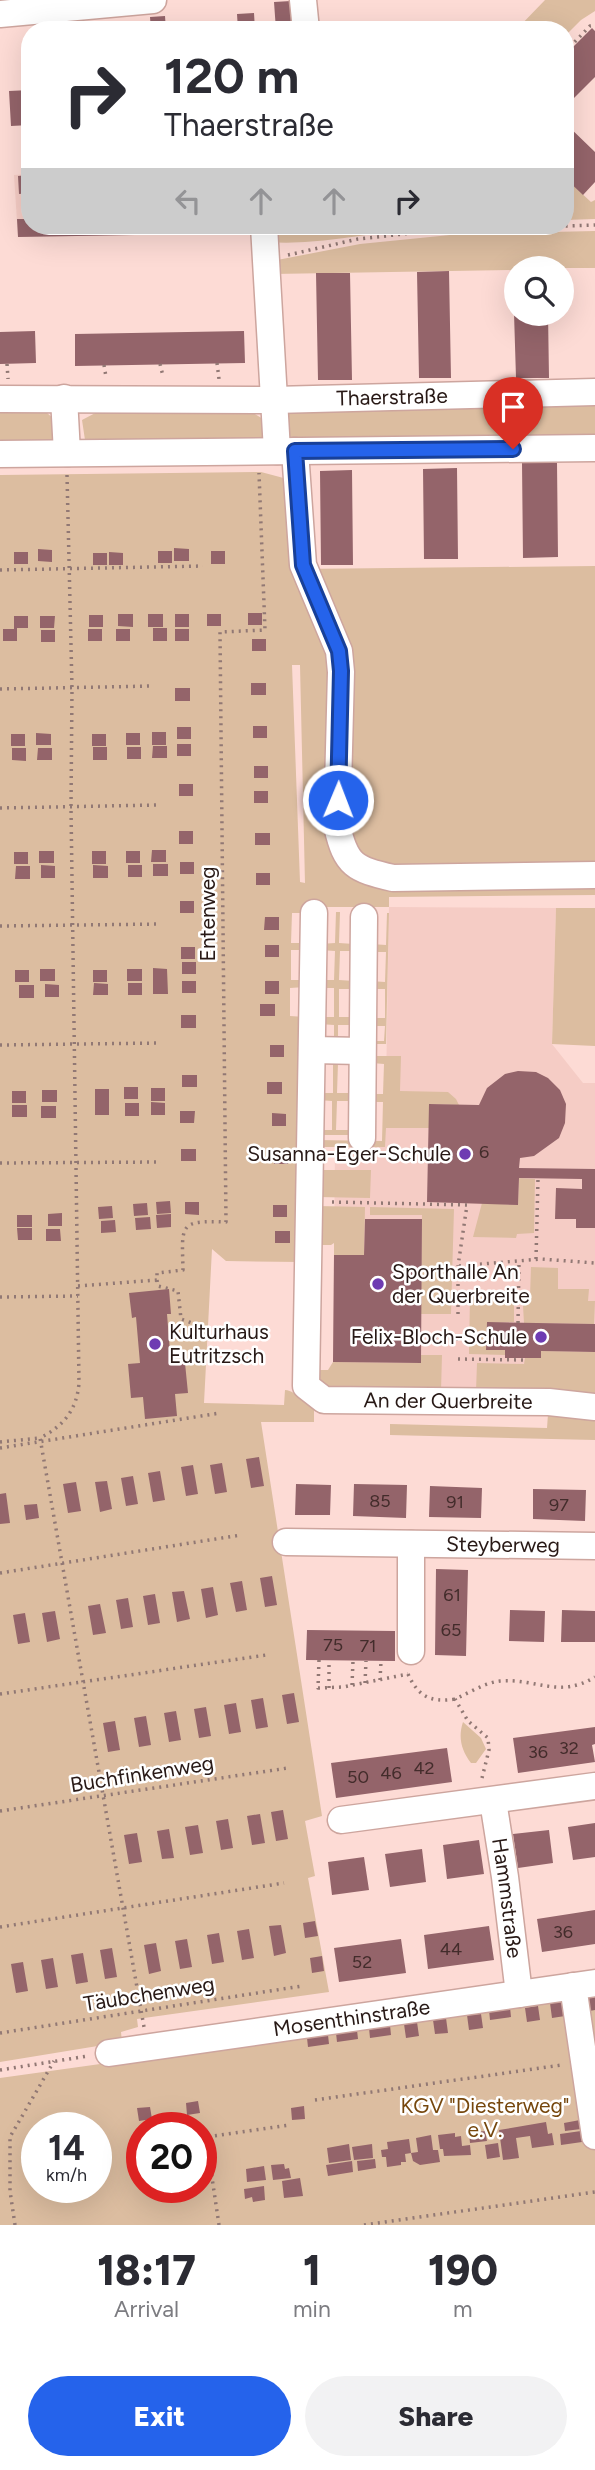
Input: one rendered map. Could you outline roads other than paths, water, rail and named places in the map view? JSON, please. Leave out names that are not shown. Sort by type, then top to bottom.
[{"type":"street","points":[[0,14],[153,0]]},
{"type":"street","points":[[303,0],[305,21]]},
{"type":"street","points":[[265,235],[277,451],[303,565],[339,651],[341,671],[337,826],[342,850],[354,864],[393,878],[595,875]]},
{"type":"street","name":"Thaerstraße","points":[[0,399],[274,400],[595,392]]},
{"type":"street","points":[[64,398],[67,453]]},
{"type":"street","points":[[0,454],[595,448]]},
{"type":"street","points":[[314,913],[312,1050],[362,1051]]},
{"type":"street","points":[[362,1138],[364,917]]},
{"type":"street","name":"An der Querbreite","points":[[312,1050],[306,1385],[324,1400],[549,1402],[595,1407]]},
{"type":"street","name":"Steyberweg","points":[[286,1542],[595,1546]]},
{"type":"street","points":[[409,1662],[411,1544]]},
{"type":"street","points":[[341,1820],[595,1786]]},
{"type":"street","name":"Hammstraße","points":[[488,1802],[506,1877],[519,1994]]},
{"type":"street","points":[[584,1984],[584,2062],[595,2136]]},
{"type":"street","name":"Mosenthinstraße","points":[[108,2053],[584,1984]]},
{"type":"place","name":"Susanna-Eger-Schule","points":[[465,1154]]},
{"type":"place","name":"Sporthalle An der Querbreite","points":[[378,1284]]},
{"type":"place","name":"Felix-Bloch-Schule","points":[[541,1337]]},
{"type":"place","name":"Kulturhaus Eutritzsch","points":[[155,1344]]},
{"type":"park label","name":"KGV \"Diesterweg\" e.V.","points":[[485,2118]]}]
